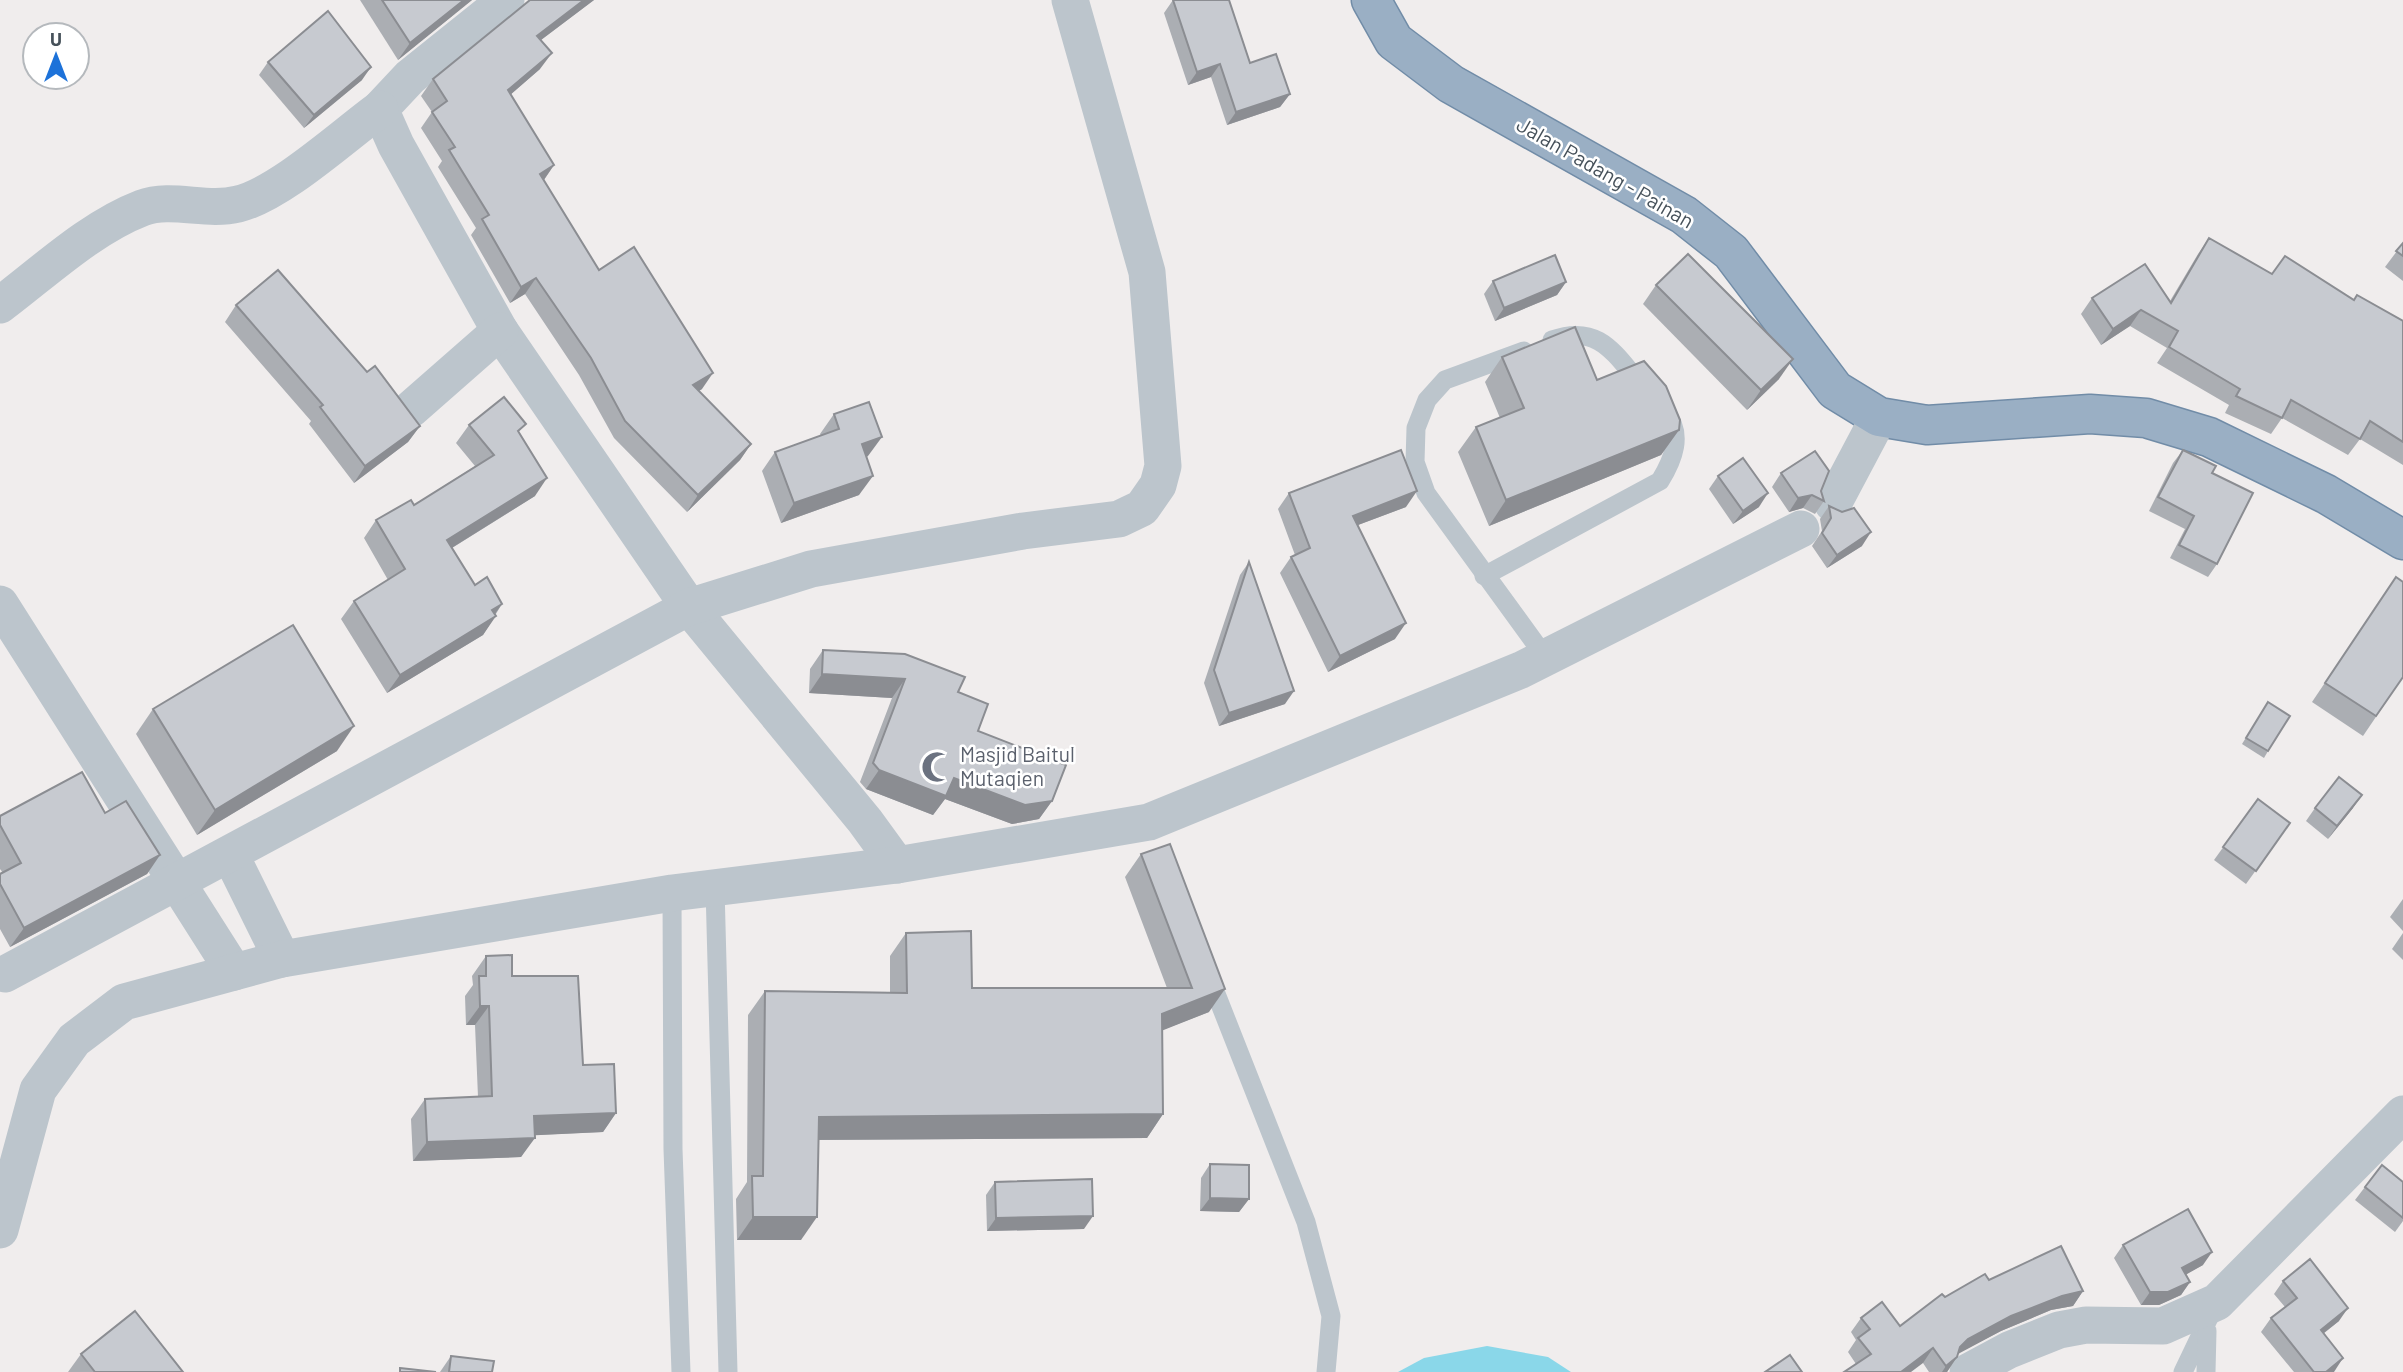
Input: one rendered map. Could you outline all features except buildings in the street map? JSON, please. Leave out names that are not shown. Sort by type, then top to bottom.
[{"type":"highway","name":"Jalan Padang - Painan","points":[[1371,0],[1394,41],[1451,84],[1684,215],[1731,253],[1835,390],[1880,416],[1927,425],[2090,414],[2146,418],[2209,437],[2326,494],[2403,540]]},
{"type":"street","points":[[0,305],[112,222],[144,207],[162,204],[211,207],[239,204],[272,188],[380,109],[410,77],[506,0]]},
{"type":"street","points":[[5,974],[689,607],[811,569],[1023,531],[1119,519],[1142,508],[1158,485],[1163,466],[1147,272],[1070,0]]},
{"type":"street","points":[[380,109],[396,145],[500,331],[689,607],[865,821],[897,866]]},
{"type":"street","points":[[411,409],[500,331]]},
{"type":"street","points":[[1833,504],[1880,416]]},
{"type":"street","points":[[0,1230],[38,1090],[74,1040],[124,1002],[282,960],[672,893],[897,866],[1158,823],[1317,753],[1546,658],[1801,530]]},
{"type":"street","points":[[0,604],[178,880],[234,972]]},
{"type":"street","points":[[230,854],[282,960]]},
{"type":"street","points":[[1968,1372],[2009,1350],[2059,1330],[2085,1325],[2163,1325],[2212,1314],[2403,1114]]},
{"type":"lane","points":[[1484,576],[1660,481],[1673,460],[1676,438],[1670,417],[1603,341],[1584,335],[1566,335],[1445,380],[1427,400],[1416,428],[1415,462],[1426,493],[1484,576],[1546,658]]},
{"type":"lane","points":[[715,888],[728,1372]]},
{"type":"lane","points":[[672,893],[673,1162],[681,1372]]},
{"type":"lane","points":[[1205,964],[1306,1222],[1331,1316],[1326,1372]]},
{"type":"lane","points":[[2183,1372],[2212,1314]]},
{"type":"lane","points":[[2206,1372],[2212,1314]]},
{"type":"water","points":[[1487,1346],[1548,1357],[1571,1372],[1398,1372],[1424,1358]]},
{"type":"place","name":"Masjid Baitul Mutaqien","points":[[937,767]]}]
